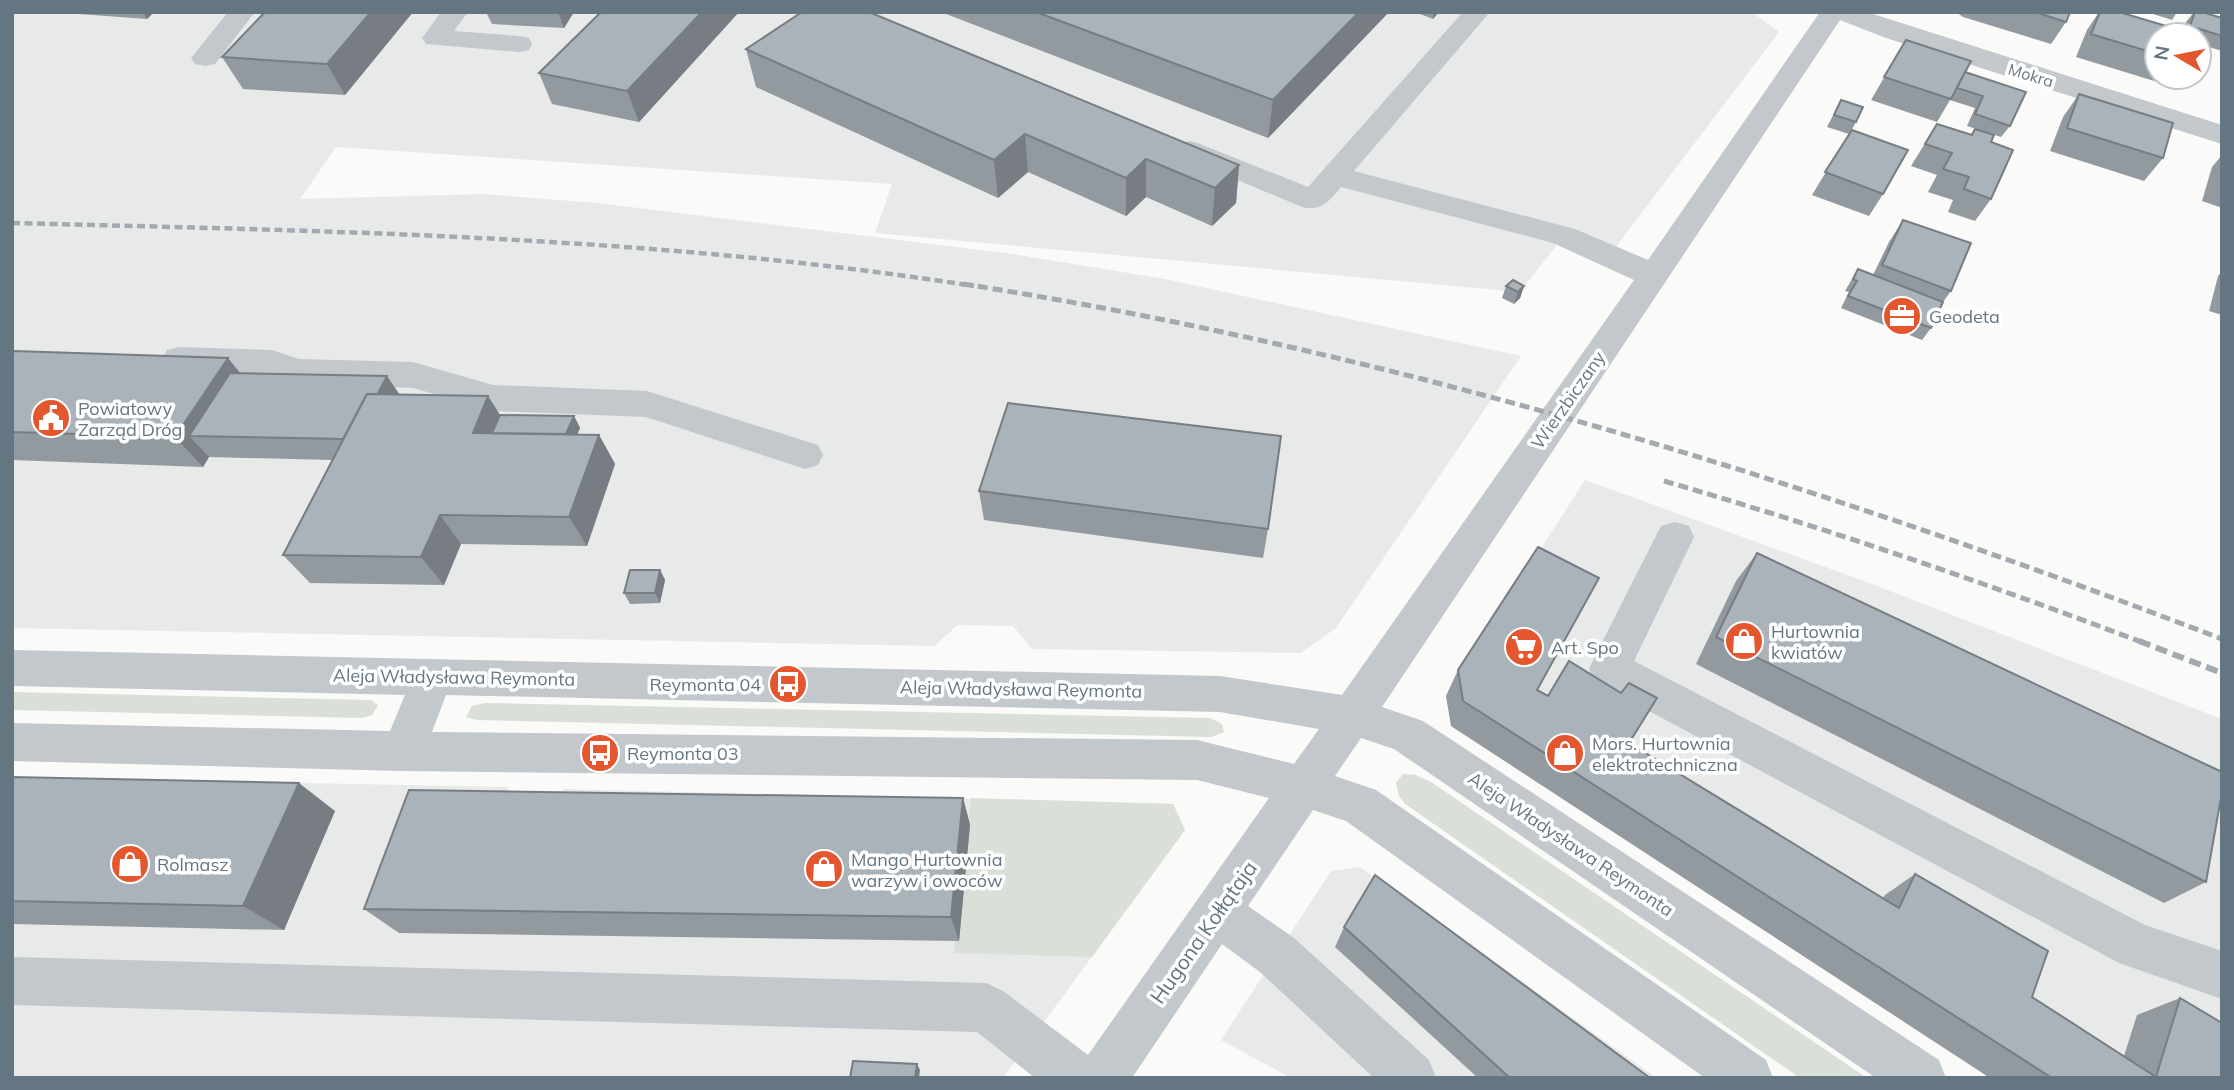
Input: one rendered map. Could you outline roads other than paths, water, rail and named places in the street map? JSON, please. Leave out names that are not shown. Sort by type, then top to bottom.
[{"type":"street","points":[[205,58],[242,12]]},
{"type":"street","points":[[455,12],[435,38],[519,44]]},
{"type":"street","points":[[1161,138],[1313,200],[1477,12]]},
{"type":"street","name":"Wierzbiczany","points":[[1302,786],[1413,628],[1833,12]]},
{"type":"street","name":"Mokra","points":[[1842,12],[1895,33],[2222,135]]},
{"type":"street","points":[[1336,176],[1564,236],[1653,275]]},
{"type":"street","points":[[151,359],[272,362],[297,371],[413,375],[493,398],[647,404],[805,455]]},
{"type":"street","points":[[1675,537],[1610,669],[2136,946],[2222,975]]},
{"type":"street","name":"Aleja Władysława Reymonta","points":[[12,668],[1220,694],[1350,715],[1408,735],[1921,1078]]},
{"type":"street","points":[[403,751],[433,677]]},
{"type":"street","points":[[12,743],[403,751],[1197,760],[1302,786],[1360,805],[1748,1078]]},
{"type":"street","name":"Hugona Kołłątaja","points":[[1102,1078],[1302,786]]},
{"type":"street","points":[[1217,912],[1277,955],[1410,1078]]},
{"type":"street","points":[[12,981],[986,1008],[1076,1078]]},
{"type":"railway","points":[[12,223],[374,233],[614,246],[854,269],[974,286]]},
{"type":"railway","points":[[963,284],[1124,312],[1285,346],[1602,428],[1914,527],[2222,639]]},
{"type":"railway","points":[[1664,481],[1906,557],[2144,643]]},
{"type":"railway","points":[[2139,641],[2222,673]]},
{"type":"place","name":"Geodeta","points":[[1902,316]]},
{"type":"place","name":"Powiatowy Zarząd Dróg","points":[[51,418]]},
{"type":"place","name":"Hurtownia kwiatów","points":[[1744,641]]},
{"type":"place","name":"Art. Spo","points":[[1524,647]]},
{"type":"place","name":"Reymonta 04","points":[[788,684]]},
{"type":"place","name":"Reymonta 03","points":[[600,753]]},
{"type":"place","name":"Mors. Hurtownia elektrotechniczna","points":[[1565,753]]},
{"type":"place","name":"Rolmasz","points":[[130,864]]},
{"type":"place","name":"Mango Hurtownia warzyw i owoców","points":[[824,869]]}]
